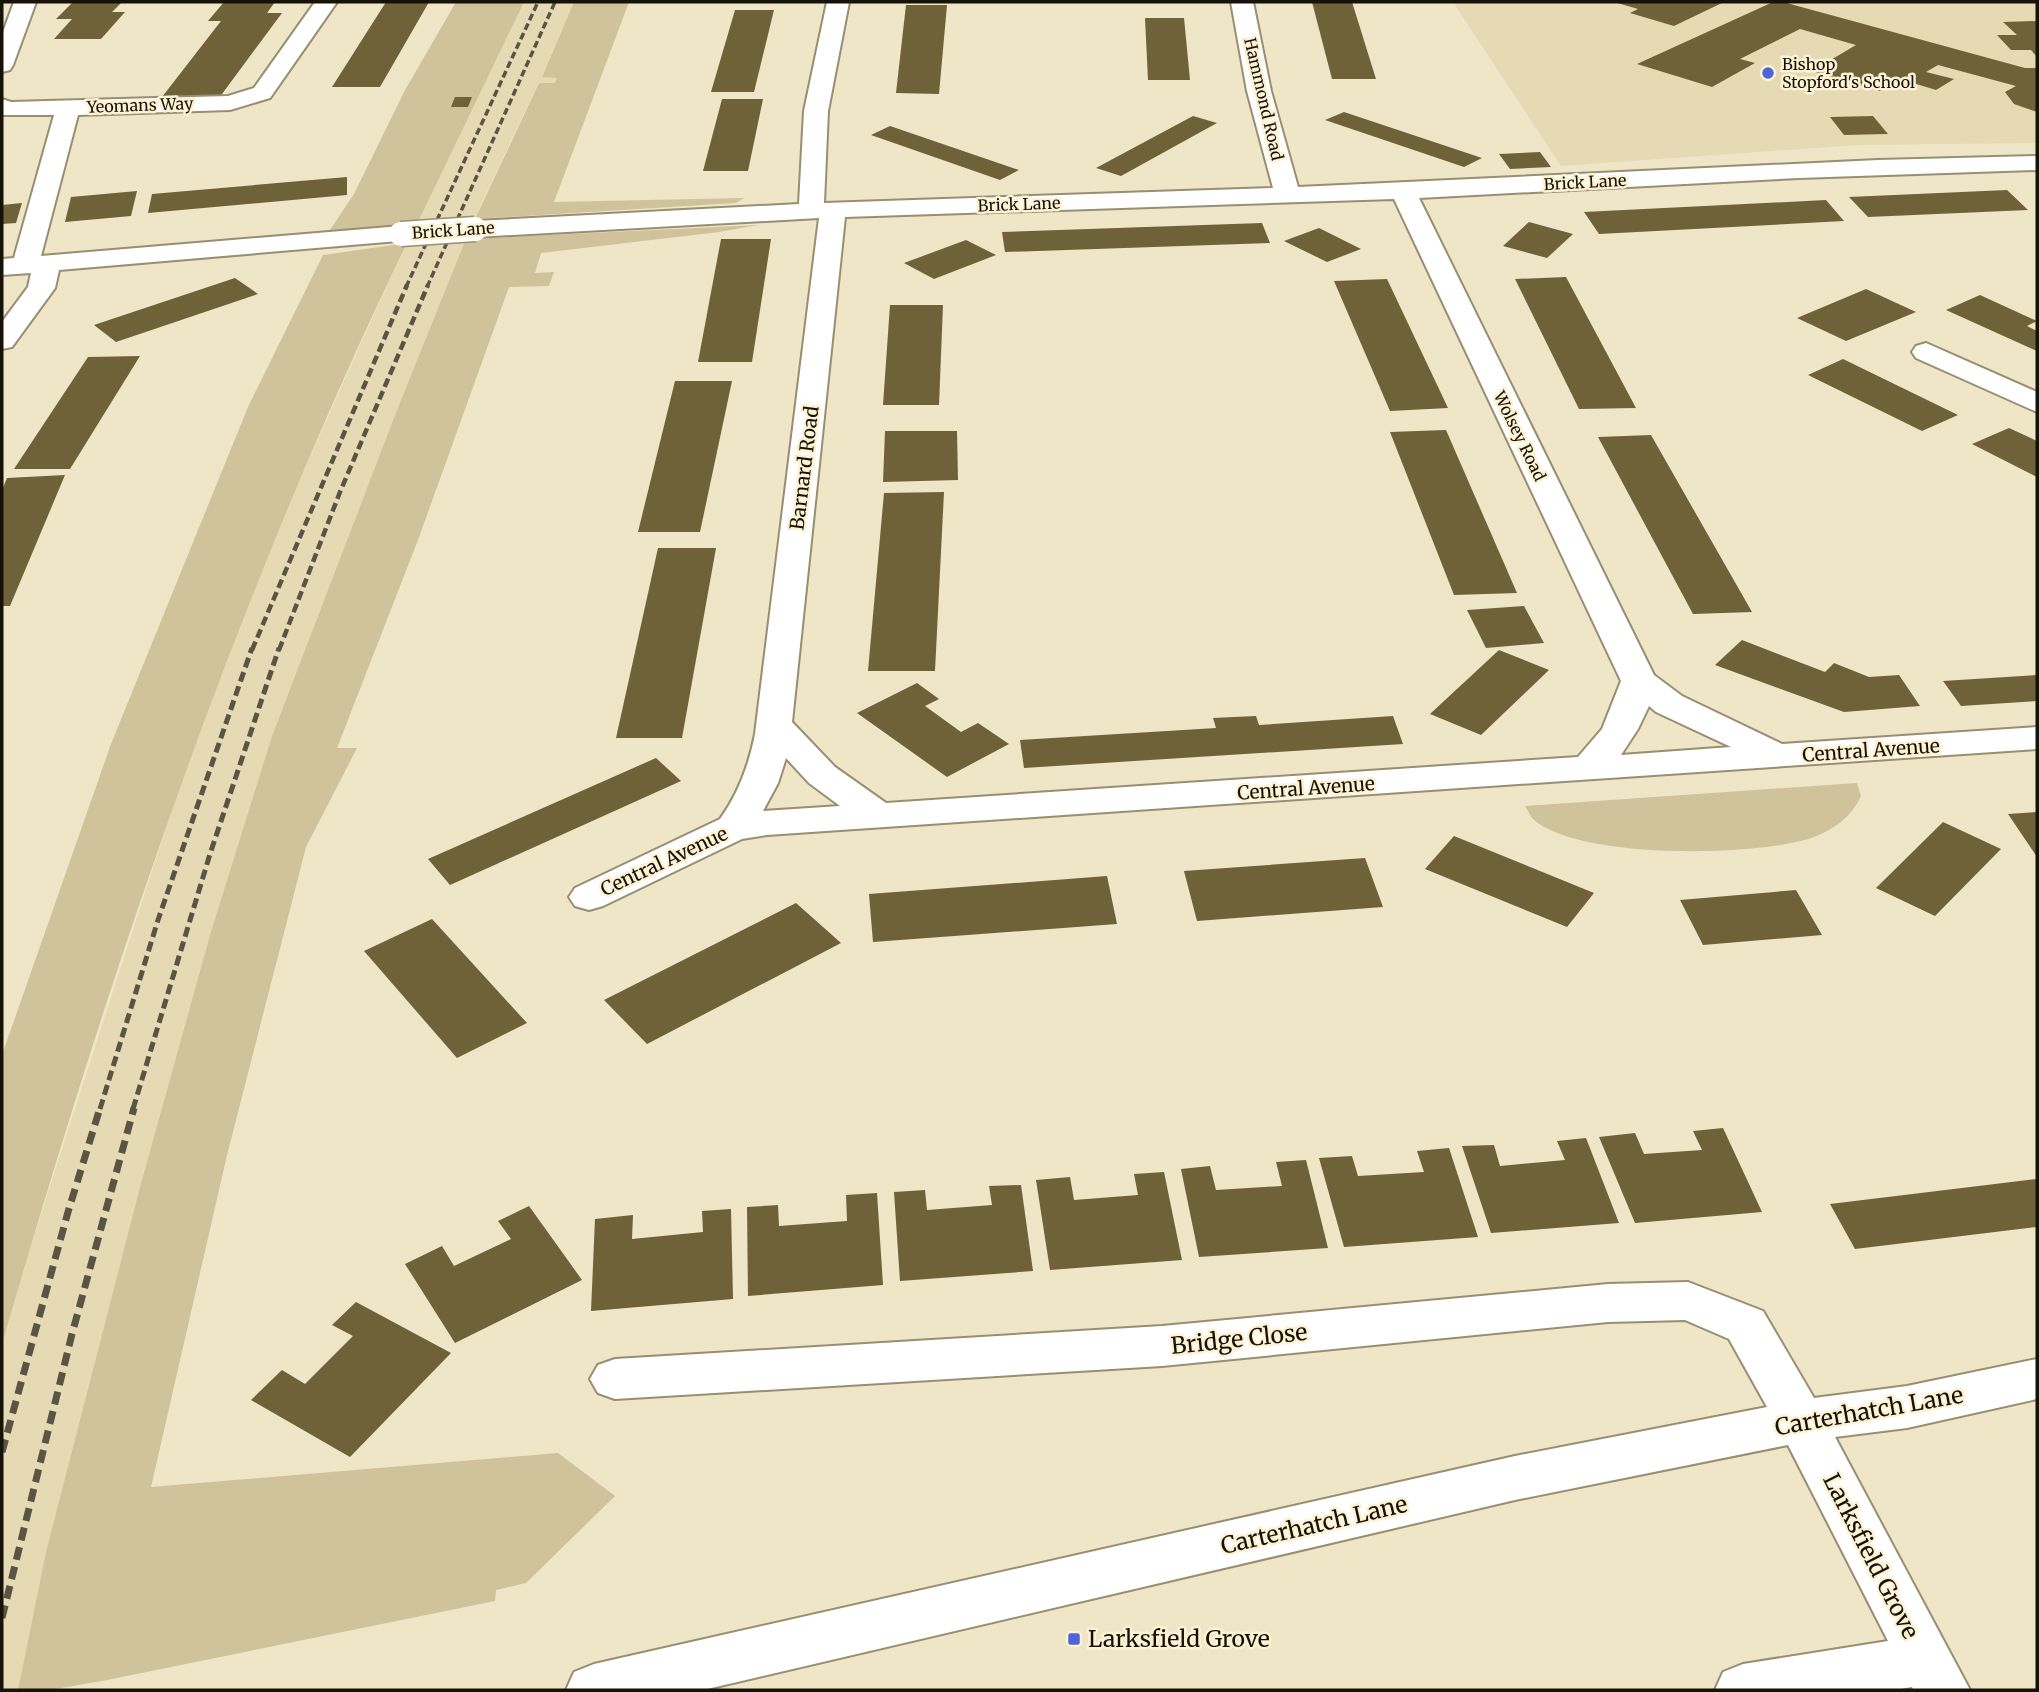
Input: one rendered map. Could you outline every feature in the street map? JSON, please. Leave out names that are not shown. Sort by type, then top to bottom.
[{"type":"street","points":[[2,65],[25,2]]},
{"type":"street","name":"Yeomans Way","points":[[2,341],[41,288],[25,265],[68,107],[230,103],[262,93],[326,2]]},
{"type":"street","name":"Barnard Road","points":[[733,828],[748,810],[761,784],[776,726],[775,700],[822,321],[822,210],[816,111],[838,2]]},
{"type":"street","name":"Hammond Road","points":[[1242,2],[1259,91],[1287,195]]},
{"type":"street","points":[[2,106],[6,109],[68,107]]},
{"type":"street","name":"Brick Lane","points":[[25,265],[401,234],[822,210],[1403,191],[1862,166],[2037,163]]},
{"type":"street","name":"Wolsey Road","points":[[1403,191],[1639,681],[1669,704],[1779,756]]},
{"type":"street","points":[[1926,352],[2037,403]]},
{"type":"street","points":[[1587,769],[1607,750],[1632,709],[1639,681]]},
{"type":"street","points":[[776,726],[822,775],[877,815]]},
{"type":"street","name":"Central Avenue","points":[[589,897],[733,828],[779,821],[2037,738]]},
{"type":"street","name":"Bridge Close","points":[[615,1379],[1162,1346],[1608,1303],[1688,1301],[1746,1325],[1801,1421]]},
{"type":"street","name":"Carterhatch Lane","points":[[594,1690],[1515,1478],[1801,1421],[1907,1407],[2037,1379]]},
{"type":"street","name":"Larksfield Grove","points":[[1801,1421],[1933,1675]]},
{"type":"street","points":[[1743,1690],[1933,1675]]},
{"type":"shaded area","points":[[456,2],[524,2],[417,224],[330,230],[354,194],[404,92]]},
{"type":"shaded area","points":[[524,2],[574,2],[542,76],[558,77],[555,83],[538,84],[482,202],[397,410],[272,736],[210,935],[140,1187],[46,1552],[18,1690],[2,1690],[2,1344],[21,1276],[175,800],[243,618],[299,481],[391,277]]},
{"type":"shaded area","points":[[574,2],[629,2],[554,202],[744,198],[736,203],[475,219],[539,83],[555,83],[557,78],[542,77]]},
{"type":"shaded area","name":"Bishop Stopford's School","points":[[1453,2],[2037,2],[2037,143],[1859,145],[1561,166]]},
{"type":"shaded area","points":[[758,225],[541,253],[535,273],[554,272],[549,286],[509,287],[418,540],[337,748],[357,748],[306,847],[227,1155],[151,1487],[558,1453],[615,1496],[526,1583],[496,1590],[495,1601],[107,1680],[50,1690],[18,1690],[46,1552],[140,1187],[210,935],[272,736],[466,239]]},
{"type":"shaded area","points":[[407,243],[345,375],[287,510],[181,785],[87,1063],[2,1344],[2,1055],[111,744],[248,407],[323,255]]},
{"type":"shaded area","points":[[1857,783],[1861,796],[1853,810],[1829,830],[1788,844],[1713,851],[1627,848],[1588,842],[1555,832],[1533,819],[1525,806]]},
{"type":"building","points":[[73,2],[122,2],[112,12],[125,12],[101,39],[54,39],[72,19],[56,19]]},
{"type":"building","points":[[224,2],[275,2],[267,13],[282,13],[219,98],[162,97],[221,21],[208,21]]},
{"type":"building","points":[[386,2],[429,2],[380,87],[332,87]]},
{"type":"building","points":[[1312,2],[1352,2],[1376,79],[1332,79]]},
{"type":"building","points":[[1614,2],[1724,2],[1674,26],[1630,13],[1638,9]]},
{"type":"building","points":[[1773,2],[1783,2],[2025,68],[2037,68],[2037,112],[2014,104],[2005,92],[2016,86],[1938,65],[1926,72],[1954,79],[1936,90],[1900,79],[1880,91],[1812,71],[1856,45],[1800,29],[1740,59],[1755,63],[1712,87],[1637,64]]},
{"type":"building","points":[[906,5],[947,5],[939,94],[896,93]]},
{"type":"building","points":[[735,10],[774,10],[754,92],[711,92]]},
{"type":"building","points":[[1145,18],[1184,18],[1190,80],[1148,80]]},
{"type":"building","points":[[2037,21],[2037,57],[2031,50],[2011,50],[1997,35],[2017,35],[2003,22]]},
{"type":"building","points":[[455,97],[472,97],[468,107],[451,107]]},
{"type":"building","points":[[722,99],[763,99],[748,171],[703,171]]},
{"type":"building","points":[[1344,112],[1482,158],[1464,167],[1325,120]]},
{"type":"building","points":[[1193,116],[1217,123],[1121,176],[1096,168]]},
{"type":"building","points":[[1873,116],[1888,134],[1844,135],[1830,117]]},
{"type":"building","points":[[890,126],[1019,170],[1000,180],[871,135]]},
{"type":"building","points":[[1540,152],[1551,167],[1510,169],[1499,154]]},
{"type":"building","points":[[347,177],[347,195],[148,213],[152,194]]},
{"type":"building","points":[[2007,190],[2028,210],[1868,217],[1849,197]]},
{"type":"building","points":[[137,191],[131,216],[65,222],[71,197]]},
{"type":"building","points":[[1826,200],[1844,221],[1599,234],[1584,212]]},
{"type":"building","points":[[22,203],[16,223],[2,224],[2,205]]},
{"type":"building","points":[[1529,222],[1573,234],[1547,258],[1503,246]]},
{"type":"building","points":[[1262,223],[1270,243],[1005,252],[1002,232]]},
{"type":"building","points":[[1319,228],[1361,249],[1327,262],[1284,241]]},
{"type":"building","points":[[721,239],[771,239],[752,362],[698,362]]},
{"type":"building","points":[[966,240],[996,255],[934,279],[904,263]]},
{"type":"building","points":[[1566,277],[1636,408],[1579,409],[1515,279]]},
{"type":"building","points":[[235,278],[258,294],[116,342],[94,325]]},
{"type":"building","points":[[1387,279],[1448,408],[1390,411],[1334,281]]},
{"type":"building","points":[[1866,289],[1916,312],[1846,341],[1797,318]]},
{"type":"building","points":[[1980,295],[2037,321],[2027,326],[2037,331],[2037,351],[1946,310]]},
{"type":"building","points":[[890,305],[943,305],[939,405],[883,405]]},
{"type":"building","points":[[140,356],[70,469],[14,469],[88,357]]},
{"type":"building","points":[[1843,359],[1958,415],[1922,431],[1808,375]]},
{"type":"building","points":[[675,381],[732,381],[700,532],[638,532]]},
{"type":"building","points":[[2009,428],[2037,441],[2037,477],[1972,444]]},
{"type":"building","points":[[1446,430],[1517,593],[1454,595],[1390,432]]},
{"type":"building","points":[[885,431],[957,431],[958,480],[883,482]]},
{"type":"building","points":[[1651,435],[1752,612],[1693,614],[1598,437]]},
{"type":"building","points":[[65,475],[10,606],[2,606],[2,490],[7,478]]},
{"type":"building","points":[[944,492],[935,671],[868,671],[884,493]]},
{"type":"building","points":[[658,548],[716,548],[682,738],[616,738]]},
{"type":"building","points":[[1524,606],[1544,643],[1486,648],[1467,610]]},
{"type":"building","points":[[1742,640],[1825,672],[1834,663],[1869,677],[1899,675],[1920,706],[1844,712],[1715,665]]},
{"type":"building","points":[[1499,650],[1549,670],[1481,735],[1430,714]]},
{"type":"building","points":[[2037,675],[2037,701],[1961,706],[1943,681]]},
{"type":"building","points":[[917,683],[939,699],[925,706],[961,732],[978,723],[1009,744],[947,777],[857,713]]},
{"type":"building","points":[[1256,716],[1259,725],[1393,716],[1403,744],[1024,768],[1020,740],[1216,728],[1213,718]]},
{"type":"building","points":[[656,758],[681,781],[450,885],[428,859]]},
{"type":"building","points":[[2037,812],[2037,857],[2008,814]]},
{"type":"building","points":[[1943,822],[2001,849],[1935,916],[1876,888]]},
{"type":"building","points":[[1454,836],[1594,893],[1567,927],[1425,869]]},
{"type":"building","points":[[1365,858],[1383,907],[1197,921],[1184,871]]},
{"type":"building","points":[[1107,876],[1117,924],[873,942],[869,894]]},
{"type":"building","points":[[1796,890],[1822,935],[1703,945],[1680,900]]},
{"type":"building","points":[[796,903],[841,943],[647,1044],[604,1000]]},
{"type":"building","points":[[432,919],[527,1023],[457,1058],[364,951]]},
{"type":"building","points":[[1723,1128],[1762,1212],[1635,1223],[1599,1137],[1635,1133],[1644,1154],[1702,1150],[1693,1131]]},
{"type":"building","points":[[1586,1138],[1619,1223],[1491,1233],[1462,1146],[1494,1145],[1500,1166],[1565,1160],[1557,1141]]},
{"type":"building","points":[[1449,1148],[1478,1237],[1344,1247],[1319,1158],[1352,1156],[1358,1176],[1424,1172],[1417,1151]]},
{"type":"building","points":[[1306,1160],[1328,1248],[1199,1257],[1181,1169],[1210,1166],[1216,1190],[1282,1186],[1276,1162]]},
{"type":"building","points":[[1164,1172],[1182,1260],[1050,1270],[1036,1180],[1070,1177],[1074,1200],[1138,1195],[1134,1174]]},
{"type":"building","points":[[2037,1179],[2037,1227],[1855,1249],[1830,1204]]},
{"type":"building","points":[[1021,1185],[1033,1271],[900,1281],[894,1192],[925,1190],[927,1210],[992,1205],[989,1186]]},
{"type":"building","points":[[877,1193],[883,1285],[748,1296],[747,1207],[778,1205],[779,1226],[847,1221],[846,1195]]},
{"type":"building","points":[[529,1206],[582,1280],[455,1343],[405,1264],[442,1246],[454,1266],[511,1239],[498,1221]]},
{"type":"building","points":[[731,1209],[733,1299],[591,1311],[595,1219],[633,1215],[632,1239],[703,1232],[702,1211]]},
{"type":"building","points":[[356,1302],[451,1353],[350,1457],[251,1400],[282,1370],[305,1384],[353,1336],[332,1325]]},
{"type":"railway","points":[[406,287],[538,2]]},
{"type":"railway","points":[[427,287],[555,2]]},
{"type":"railway","points":[[252,650],[407,285]]},
{"type":"railway","points":[[279,650],[340,492],[428,285]]},
{"type":"railway","points":[[100,1109],[158,920],[252,648]]},
{"type":"railway","points":[[133,1109],[210,854],[279,648]]},
{"type":"railway","points":[[2,1452],[68,1212],[100,1108]]},
{"type":"railway","points":[[2,1618],[72,1334],[134,1108]]},
{"type":"place","name":"Bishop Stopford's School","points":[[1768,73]]},
{"type":"place","name":"Larksfield Grove","points":[[1074,1639]]}]
